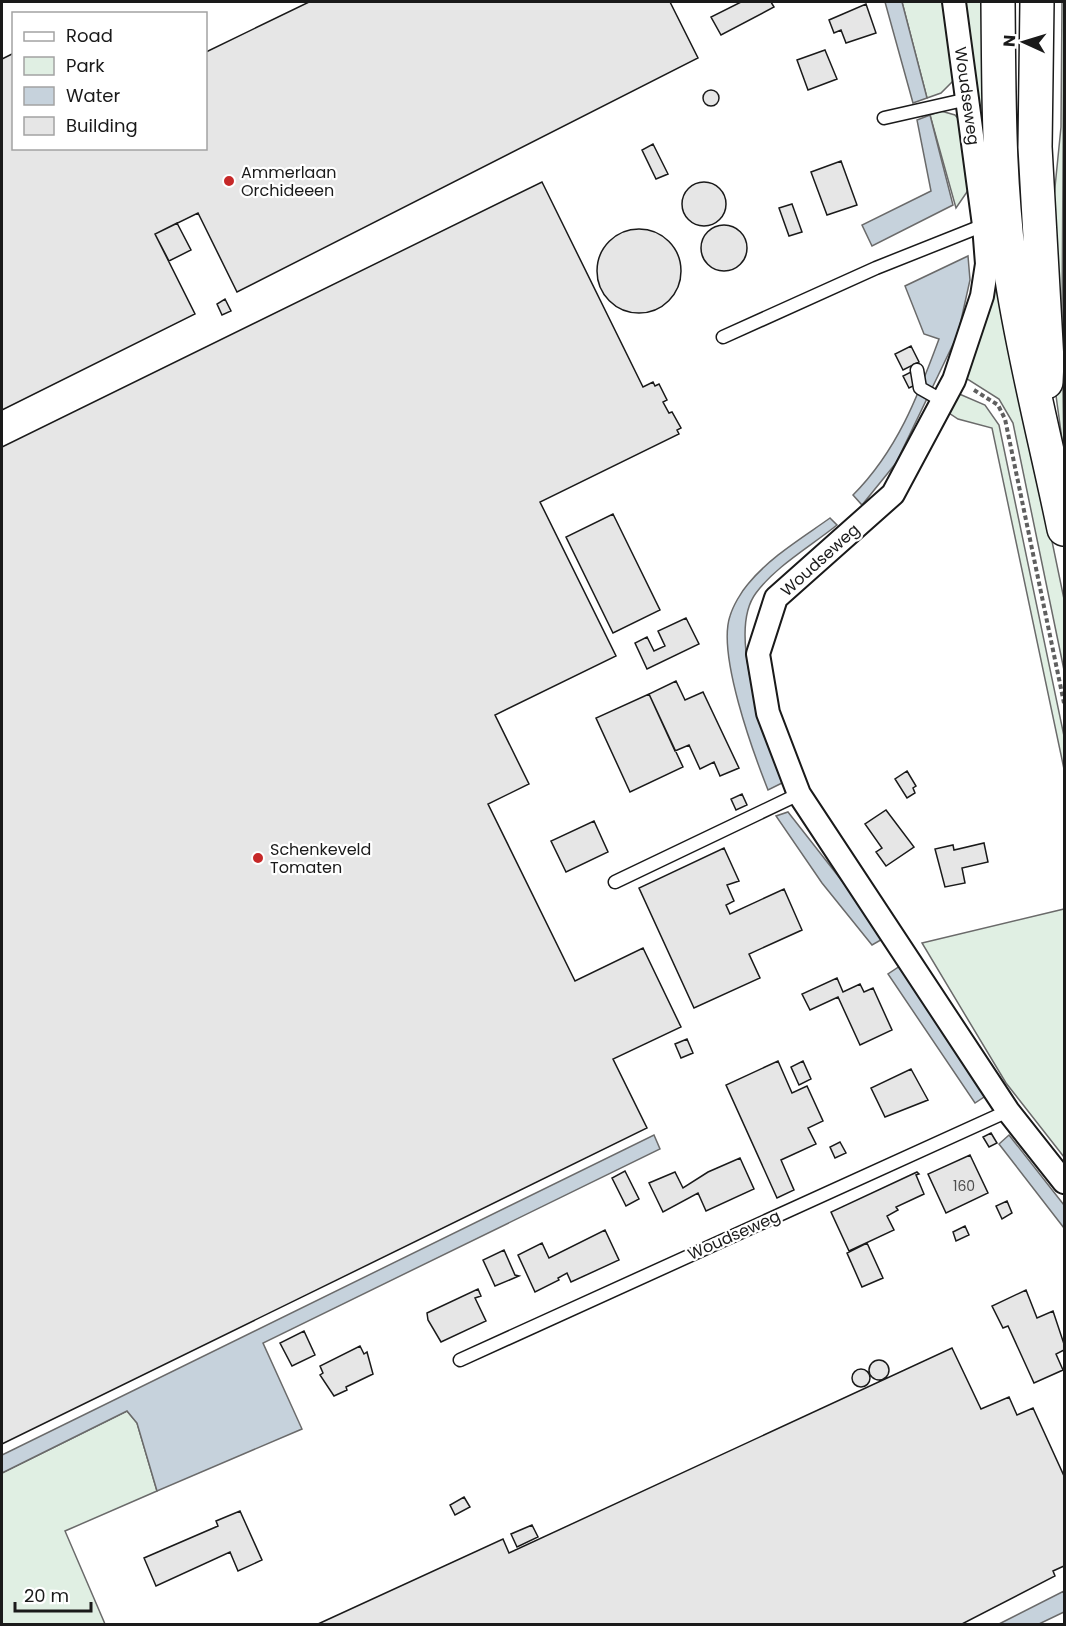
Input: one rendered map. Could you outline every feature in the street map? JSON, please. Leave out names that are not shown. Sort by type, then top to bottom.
[{"type":"main road","name":"Woudseweg","points":[[998,2],[999,129],[1012,278],[1027,362],[1065,529]]},
{"type":"main road","name":"Woudseweg","points":[[1037,2],[1035,147],[1047,361],[1043,426]]},
{"type":"street","name":"Woudseweg","points":[[954,2],[984,225],[987,264],[982,296],[954,381],[932,394],[893,494],[776,598],[758,654],[768,713],[800,794],[1008,1111],[1065,1182]]},
{"type":"lane","points":[[884,117],[968,99]]},
{"type":"lane","points":[[723,337],[876,268],[984,225]]},
{"type":"lane","points":[[917,370],[932,394]]},
{"type":"lane","points":[[615,882],[800,794]]},
{"type":"lane","name":"Woudseweg","points":[[460,1360],[1008,1111]]},
{"type":"path","points":[[954,381],[990,398],[998,405],[1005,418],[1065,703]]},
{"type":"green space","points":[[902,2],[946,2],[954,80],[941,93],[927,98]]},
{"type":"green space","points":[[962,2],[988,2],[1015,363],[1064,599],[1064,670],[1013,423],[999,399],[964,377],[987,298]]},
{"type":"green space","points":[[1062,2],[1064,2],[1062,328],[1064,454],[1051,359],[1051,227],[1061,127]]},
{"type":"green space","points":[[941,111],[955,115],[962,123],[969,189],[956,208],[930,115]]},
{"type":"green space","points":[[957,393],[985,405],[999,425],[1064,736],[1064,769],[992,428],[958,419],[946,411]]},
{"type":"green space","points":[[1064,909],[1064,1157],[1006,1083],[922,943]]},
{"type":"green space","points":[[127,1411],[137,1423],[157,1491],[65,1531],[105,1624],[2,1624],[2,1473]]},
{"type":"water","points":[[885,2],[902,2],[927,98],[913,103]]},
{"type":"water","points":[[930,115],[953,205],[872,246],[862,225],[931,191],[917,120]]},
{"type":"water","points":[[968,256],[970,280],[958,334],[896,463],[862,505],[853,495],[882,460],[905,422],[939,339],[924,334],[905,286]]},
{"type":"water","points":[[830,518],[837,525],[773,574],[756,593],[748,611],[745,634],[752,686],[782,783],[768,790],[746,728],[732,678],[727,633],[730,616],[745,587],[766,565]]},
{"type":"water","points":[[788,812],[886,937],[872,945],[822,883],[776,816]]},
{"type":"water","points":[[900,966],[987,1095],[975,1103],[888,974]]},
{"type":"water","points":[[654,1135],[660,1149],[263,1343],[302,1429],[157,1491],[137,1423],[127,1411],[2,1473],[2,1455]]},
{"type":"water","points":[[1009,1135],[1064,1205],[1064,1228],[999,1144]]},
{"type":"water","points":[[1064,1591],[1064,1612],[1039,1624],[999,1624]]},
{"type":"building","name":"Ammerlaan Orchideeen","points":[[309,2],[670,2],[698,58],[237,292],[198,213],[155,234],[195,314],[2,410],[2,59],[12,54],[12,150],[207,150],[207,52]]},
{"type":"building","points":[[741,2],[771,2],[774,7],[721,35],[711,17]]},
{"type":"building","points":[[866,4],[876,33],[846,43],[841,30],[834,33],[829,20]]},
{"type":"building","points":[[825,50],[837,79],[808,90],[797,60]]},
{"type":"building","points":[[708,90],[714,90],[719,98],[717,104],[708,106],[703,101],[703,95]]},
{"type":"building","points":[[653,144],[668,174],[656,179],[642,150]]},
{"type":"building","points":[[841,161],[857,205],[827,215],[811,172]]},
{"type":"building","name":"Schenkeveld Tomaten","points":[[542,182],[643,387],[653,382],[655,386],[659,384],[667,400],[663,402],[681,428],[677,430],[679,434],[540,502],[616,656],[495,715],[529,784],[488,804],[575,981],[643,948],[681,1027],[613,1059],[647,1128],[2,1444],[2,447]]},
{"type":"building","points":[[704,182],[713,183],[720,188],[725,195],[725,213],[720,220],[713,225],[704,226],[695,225],[688,220],[683,213],[682,204],[683,195],[688,188],[695,183]]},
{"type":"building","points":[[792,204],[802,232],[789,236],[779,208]]},
{"type":"building","points":[[177,223],[191,250],[169,261],[155,234]]},
{"type":"building","points":[[724,225],[740,232],[747,248],[740,264],[724,271],[708,264],[701,248],[708,232]]},
{"type":"building","points":[[639,229],[655,232],[669,241],[678,255],[681,271],[678,287],[669,301],[655,310],[639,313],[623,310],[609,301],[600,287],[597,271],[600,255],[609,241],[623,232]]},
{"type":"building","points":[[225,299],[231,311],[222,315],[217,304]]},
{"type":"building","points":[[911,346],[919,362],[903,370],[895,354]]},
{"type":"building","points":[[913,371],[919,383],[909,388],[903,376]]},
{"type":"building","points":[[613,514],[660,610],[613,633],[566,537]]},
{"type":"building","points":[[686,618],[699,644],[647,669],[635,643],[647,637],[654,651],[665,646],[658,631]]},
{"type":"building","points":[[676,681],[685,700],[703,692],[739,768],[720,776],[714,762],[700,769],[689,745],[675,751],[649,694]]},
{"type":"building","points":[[649,694],[683,767],[630,792],[596,718]]},
{"type":"building","points":[[907,771],[916,786],[913,788],[915,793],[907,798],[895,779]]},
{"type":"building","points":[[742,794],[747,805],[736,810],[731,799]]},
{"type":"building","points":[[886,810],[914,847],[886,866],[876,852],[882,848],[865,824]]},
{"type":"building","points":[[594,821],[608,852],[566,872],[551,841]]},
{"type":"building","points":[[984,843],[988,862],[962,868],[965,883],[945,887],[935,849],[953,845],[954,850]]},
{"type":"building","points":[[724,848],[739,881],[727,885],[734,901],[726,905],[730,914],[784,889],[802,930],[749,954],[760,978],[694,1008],[639,888]]},
{"type":"building","points":[[837,978],[843,992],[860,984],[864,992],[873,988],[892,1030],[860,1045],[838,997],[810,1010],[802,994]]},
{"type":"building","points":[[687,1039],[693,1053],[681,1058],[675,1044]]},
{"type":"building","points":[[778,1061],[792,1093],[807,1086],[823,1121],[808,1128],[816,1144],[781,1160],[794,1190],[777,1198],[726,1085]]},
{"type":"building","points":[[803,1061],[811,1079],[799,1085],[791,1067]]},
{"type":"building","points":[[911,1069],[928,1100],[885,1117],[871,1088]]},
{"type":"building","points":[[991,1133],[997,1143],[989,1147],[983,1137]]},
{"type":"building","points":[[840,1142],[846,1153],[835,1158],[830,1147]]},
{"type":"building","points":[[970,1155],[988,1193],[946,1213],[928,1174]]},
{"type":"building","points":[[740,1158],[754,1189],[706,1211],[698,1193],[663,1212],[649,1183],[675,1172],[683,1188],[708,1172]]},
{"type":"building","points":[[625,1171],[639,1199],[626,1206],[612,1178]]},
{"type":"building","points":[[917,1172],[919,1174],[916,1175],[924,1194],[896,1207],[898,1210],[887,1216],[894,1230],[849,1251],[831,1212]]},
{"type":"building","points":[[1007,1201],[1012,1213],[1002,1219],[996,1206]]},
{"type":"building","points":[[965,1226],[969,1235],[956,1241],[953,1232]]},
{"type":"building","points":[[605,1230],[619,1260],[571,1282],[567,1273],[558,1278],[559,1280],[535,1292],[518,1255],[542,1243],[549,1258]]},
{"type":"building","points":[[867,1243],[883,1278],[862,1287],[847,1253]]},
{"type":"building","points":[[504,1250],[515,1275],[519,1276],[495,1286],[483,1260]]},
{"type":"building","points":[[478,1289],[481,1296],[475,1298],[486,1321],[441,1342],[428,1320],[427,1313]]},
{"type":"building","points":[[1026,1290],[1037,1318],[1053,1311],[1064,1344],[1064,1350],[1056,1354],[1063,1370],[1034,1383],[1008,1326],[1003,1328],[992,1306]]},
{"type":"building","points":[[304,1331],[315,1355],[292,1366],[280,1343]]},
{"type":"building","points":[[360,1346],[364,1354],[367,1352],[373,1374],[346,1387],[347,1390],[334,1396],[320,1375],[323,1373],[320,1366]]},
{"type":"building","points":[[952,1348],[981,1409],[1009,1397],[1017,1415],[1033,1408],[1064,1476],[1064,1566],[1053,1571],[1055,1576],[962,1624],[318,1624],[503,1539],[509,1553]]},
{"type":"building","points":[[879,1360],[886,1363],[889,1370],[886,1377],[879,1380],[872,1377],[869,1370],[872,1363]]},
{"type":"building","points":[[857,1369],[865,1369],[870,1374],[868,1385],[857,1387],[852,1382],[852,1374]]},
{"type":"building","points":[[464,1497],[470,1507],[455,1515],[450,1505]]},
{"type":"building","points":[[240,1511],[262,1560],[238,1571],[230,1552],[156,1586],[144,1558],[218,1526],[216,1521]]},
{"type":"building","points":[[532,1525],[538,1537],[517,1547],[511,1534]]},
{"type":"place","name":"Ammerlaan Orchideeen","points":[[229,181]]},
{"type":"place","name":"Schenkeveld Tomaten","points":[[258,858]]}]
